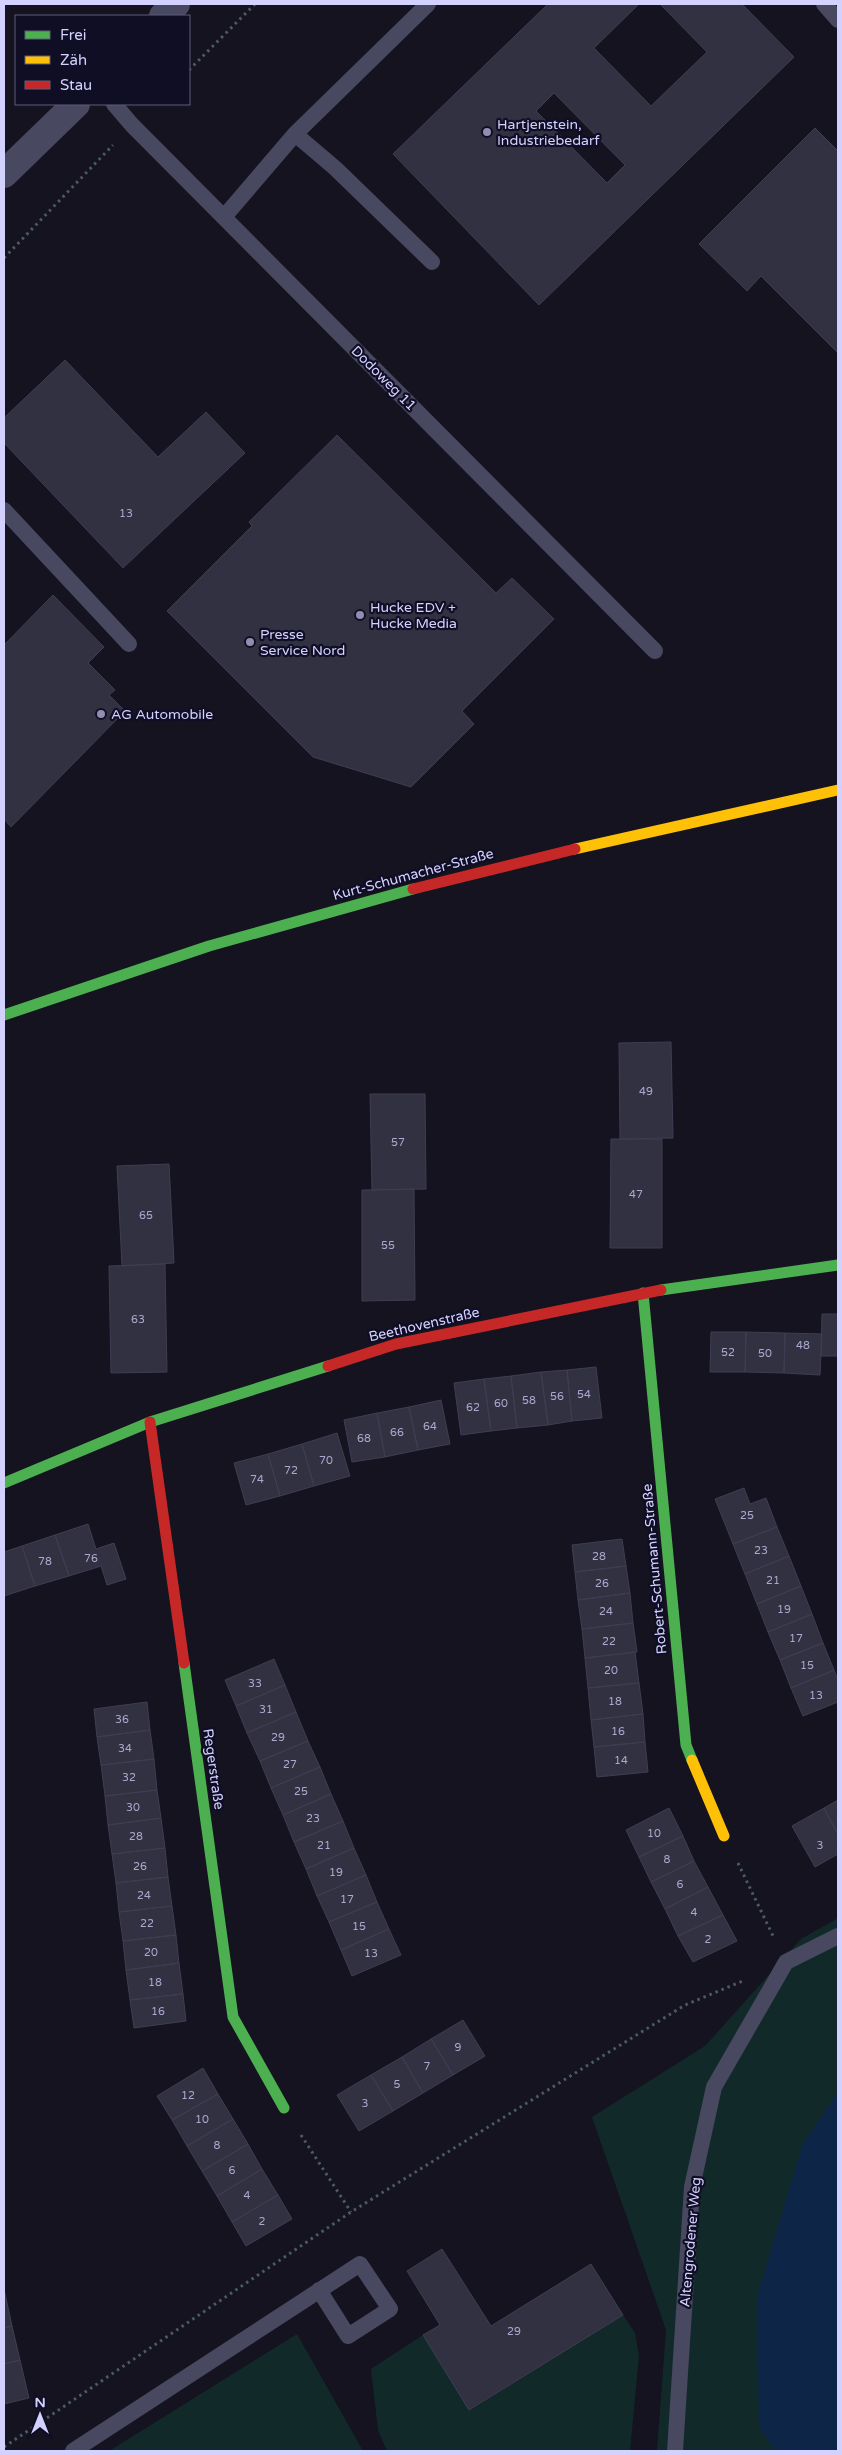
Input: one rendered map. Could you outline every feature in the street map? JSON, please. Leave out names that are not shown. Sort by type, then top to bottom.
[{"type":"street","points":[[164,15],[176,4]]},
{"type":"street","points":[[4,174],[75,105]]},
{"type":"street","name":"Kurt-Schumacher-Straße","points":[[4,1015],[218,944],[432,883],[605,840],[838,790]]},
{"type":"street","name":"Beethovenstraße","points":[[4,1483],[150,1422],[396,1344],[643,1293],[838,1265]]},
{"type":"street","name":"Robert-Schumann-Straße","points":[[643,1293],[686,1745],[724,1836]]},
{"type":"street","name":"Regerstraße","points":[[150,1422],[233,2017],[284,2108]]},
{"type":"lane","points":[[224,217],[295,134],[428,4]]},
{"type":"lane","points":[[824,4],[838,20]]},
{"type":"lane","name":"Dodoweg 11","points":[[115,105],[132,125],[655,651]]},
{"type":"lane","points":[[295,134],[335,168],[432,262]]},
{"type":"lane","points":[[4,510],[129,644]]},
{"type":"lane","points":[[786,1962],[838,1936]]},
{"type":"lane","name":"Altengrodener Weg","points":[[675,2451],[692,2188],[714,2087],[786,1962]]},
{"type":"lane","points":[[73,2451],[318,2290],[360,2264],[390,2309],[348,2336],[318,2290]]},
{"type":"path","points":[[190,69],[255,4]]},
{"type":"path","points":[[4,258],[132,125]]},
{"type":"path","points":[[4,2447],[351,2212],[685,2005],[786,1962],[724,1836]]},
{"type":"path","points":[[284,2108],[351,2212]]},
{"type":"green space","points":[[838,1918],[838,2451],[657,2451],[666,2330],[592,2117],[705,2046],[801,1939]]},
{"type":"green space","points":[[623,2315],[635,2333],[639,2356],[630,2451],[387,2451],[378,2430],[371,2369],[423,2335],[470,2410]]},
{"type":"green space","points":[[297,2334],[363,2451],[109,2451]]},
{"type":"water","points":[[838,2092],[838,2451],[775,2451],[759,2426],[757,2297],[803,2143]]},
{"type":"building","name":"Hartjenstein, Industriebedarf","points":[[548,4],[639,4],[594,48],[651,106],[707,52],[660,4],[742,4],[794,57],[539,305],[393,154]],"holes":[[[554,93],[625,165],[607,183],[536,111]]]},
{"type":"building","points":[[815,128],[838,151],[838,353],[761,276],[747,291],[699,244]]},
{"type":"building","points":[[65,360],[158,457],[206,412],[245,453],[123,568],[4,443],[4,418]]},
{"type":"building","name":"Hucke EDV + Hucke Media","points":[[337,435],[496,593],[512,578],[554,619],[462,711],[474,724],[411,787],[313,757],[167,611],[252,526],[249,522]]},
{"type":"building","points":[[53,595],[104,647],[88,663],[115,690],[109,695],[125,711],[11,827],[4,819],[4,645]]},
{"type":"building","points":[[671,1042],[673,1138],[620,1139],[619,1043]]},
{"type":"building","points":[[370,1094],[425,1094],[426,1189],[372,1190]]},
{"type":"building","points":[[611,1139],[662,1139],[662,1248],[610,1248]]},
{"type":"building","points":[[169,1164],[174,1263],[122,1266],[117,1166]]},
{"type":"building","points":[[414,1189],[415,1300],[362,1301],[362,1190]]},
{"type":"building","points":[[165,1264],[167,1372],[111,1373],[109,1266]]},
{"type":"building","points":[[822,1314],[838,1314],[838,1356],[821,1356]]},
{"type":"building","points":[[711,1332],[746,1332],[745,1372],[710,1372]]},
{"type":"building","points":[[746,1332],[785,1333],[784,1373],[745,1372]]},
{"type":"building","points":[[785,1333],[822,1334],[820,1375],[784,1373]]},
{"type":"building","points":[[596,1367],[602,1418],[572,1421],[567,1370]]},
{"type":"building","points":[[567,1370],[572,1421],[548,1425],[541,1372]]},
{"type":"building","points":[[541,1372],[548,1425],[517,1428],[511,1376]]},
{"type":"building","points":[[511,1376],[517,1428],[491,1431],[484,1379]]},
{"type":"building","points":[[484,1379],[491,1431],[461,1435],[454,1383]]},
{"type":"building","points":[[441,1400],[450,1444],[418,1450],[409,1407]]},
{"type":"building","points":[[409,1407],[418,1450],[385,1457],[377,1413]]},
{"type":"building","points":[[377,1413],[385,1457],[352,1462],[344,1420]]},
{"type":"building","points":[[337,1433],[350,1476],[314,1486],[302,1444]]},
{"type":"building","points":[[302,1444],[314,1486],[280,1496],[268,1454]]},
{"type":"building","points":[[268,1454],[280,1496],[246,1505],[234,1463]]},
{"type":"building","points":[[744,1488],[750,1504],[766,1498],[777,1527],[733,1544],[715,1499]]},
{"type":"building","points":[[88,1524],[96,1549],[114,1543],[126,1579],[107,1585],[101,1566],[69,1576],[55,1535]]},
{"type":"building","points":[[777,1527],[789,1556],[745,1574],[733,1544]]},
{"type":"building","points":[[55,1535],[69,1576],[35,1586],[22,1546]]},
{"type":"building","points":[[622,1539],[626,1566],[575,1572],[572,1545]]},
{"type":"building","points":[[22,1546],[35,1586],[4,1596],[4,1552]]},
{"type":"building","points":[[789,1556],[801,1586],[757,1604],[745,1574]]},
{"type":"building","points":[[626,1566],[630,1593],[578,1600],[575,1572]]},
{"type":"building","points":[[801,1586],[812,1614],[768,1632],[757,1604]]},
{"type":"building","points":[[630,1593],[633,1623],[582,1629],[578,1600]]},
{"type":"building","points":[[812,1614],[823,1643],[780,1660],[768,1632]]},
{"type":"building","points":[[633,1623],[637,1652],[585,1658],[582,1629]]},
{"type":"building","points":[[823,1643],[834,1670],[791,1688],[780,1660]]},
{"type":"building","points":[[635,1652],[639,1683],[588,1688],[585,1658]]},
{"type":"building","points":[[274,1659],[285,1685],[236,1706],[225,1680]]},
{"type":"building","points":[[834,1670],[838,1680],[838,1702],[803,1716],[791,1688]]},
{"type":"building","points":[[639,1683],[643,1714],[591,1720],[588,1688]]},
{"type":"building","points":[[285,1685],[296,1712],[247,1733],[236,1706]]},
{"type":"building","points":[[147,1702],[150,1730],[97,1737],[94,1709]]},
{"type":"building","points":[[296,1712],[308,1741],[260,1761],[247,1733]]},
{"type":"building","points":[[643,1714],[645,1742],[594,1747],[591,1720]]},
{"type":"building","points":[[150,1730],[154,1759],[101,1765],[97,1737]]},
{"type":"building","points":[[308,1741],[320,1767],[271,1788],[260,1761]]},
{"type":"building","points":[[645,1742],[648,1772],[597,1777],[594,1747]]},
{"type":"building","points":[[154,1759],[157,1790],[105,1796],[101,1765]]},
{"type":"building","points":[[320,1767],[331,1794],[283,1815],[271,1788]]},
{"type":"building","points":[[157,1790],[161,1818],[108,1825],[105,1796]]},
{"type":"building","points":[[331,1794],[343,1821],[294,1842],[283,1815]]},
{"type":"building","points":[[838,1800],[838,1834],[824,1808]]},
{"type":"building","points":[[669,1808],[683,1836],[639,1857],[626,1830]]},
{"type":"building","points":[[824,1808],[838,1835],[838,1854],[815,1867],[792,1826]]},
{"type":"building","points":[[161,1818],[165,1848],[112,1854],[108,1825]]},
{"type":"building","points":[[343,1821],[354,1848],[306,1869],[294,1842]]},
{"type":"building","points":[[683,1836],[694,1861],[651,1882],[639,1857]]},
{"type":"building","points":[[165,1848],[168,1877],[116,1883],[112,1854]]},
{"type":"building","points":[[354,1848],[366,1875],[317,1896],[306,1869]]},
{"type":"building","points":[[694,1861],[708,1887],[665,1909],[651,1882]]},
{"type":"building","points":[[366,1875],[377,1902],[329,1922],[317,1896]]},
{"type":"building","points":[[168,1877],[172,1906],[119,1912],[116,1883]]},
{"type":"building","points":[[708,1887],[723,1915],[678,1936],[665,1909]]},
{"type":"building","points":[[377,1902],[389,1929],[341,1950],[329,1922]]},
{"type":"building","points":[[172,1906],[176,1935],[123,1941],[119,1912]]},
{"type":"building","points":[[723,1915],[737,1941],[693,1962],[678,1936]]},
{"type":"building","points":[[389,1929],[401,1955],[352,1976],[341,1950]]},
{"type":"building","points":[[176,1935],[179,1963],[126,1970],[123,1941]]},
{"type":"building","points":[[179,1963],[183,1994],[130,2000],[126,1970]]},
{"type":"building","points":[[183,1994],[186,2021],[134,2028],[130,2000]]},
{"type":"building","points":[[463,2020],[485,2056],[453,2075],[431,2039]]},
{"type":"building","points":[[431,2039],[453,2075],[423,2093],[402,2057]]},
{"type":"building","points":[[402,2057],[423,2093],[393,2111],[371,2075]]},
{"type":"building","points":[[203,2068],[218,2094],[172,2120],[157,2096]]},
{"type":"building","points":[[371,2075],[393,2111],[359,2131],[337,2095]]},
{"type":"building","points":[[218,2094],[233,2119],[187,2146],[172,2120]]},
{"type":"building","points":[[233,2119],[248,2144],[202,2171],[187,2146]]},
{"type":"building","points":[[248,2144],[262,2169],[217,2196],[202,2171]]},
{"type":"building","points":[[262,2169],[278,2195],[232,2222],[217,2196]]},
{"type":"building","points":[[278,2195],[292,2219],[246,2246],[232,2222]]},
{"type":"building","points":[[442,2249],[491,2326],[591,2264],[623,2315],[469,2410],[423,2335],[440,2325],[407,2271]]},
{"type":"building","points":[[4,2289],[12,2326],[4,2328]]},
{"type":"building","points":[[12,2326],[20,2360],[4,2364],[4,2328]]},
{"type":"building","points":[[20,2360],[29,2398],[4,2404],[4,2364]]},
{"type":"traffic: fast","points":[[4,1015],[209,946],[413,889]]},
{"type":"traffic: fast","points":[[661,1290],[838,1265]]},
{"type":"traffic: fast","points":[[643,1293],[686,1745],[692,1760]]},
{"type":"traffic: fast","points":[[4,1483],[150,1422],[328,1366]]},
{"type":"traffic: fast","points":[[184,1663],[233,2017],[284,2108]]},
{"type":"traffic: slow","points":[[575,849],[838,790]]},
{"type":"traffic: slow","points":[[692,1760],[724,1836]]},
{"type":"traffic: jam","points":[[413,889],[575,849]]},
{"type":"traffic: jam","points":[[328,1366],[396,1344],[661,1290]]},
{"type":"traffic: jam","points":[[150,1422],[184,1663]]},
{"type":"place","name":"Hartjenstein, Industriebedarf","points":[[487,132]]},
{"type":"place","name":"Hucke EDV + Hucke Media","points":[[360,615]]},
{"type":"place","name":"Presse Service Nord","points":[[250,642]]},
{"type":"place","name":"AG Automobile","points":[[101,714]]}]
